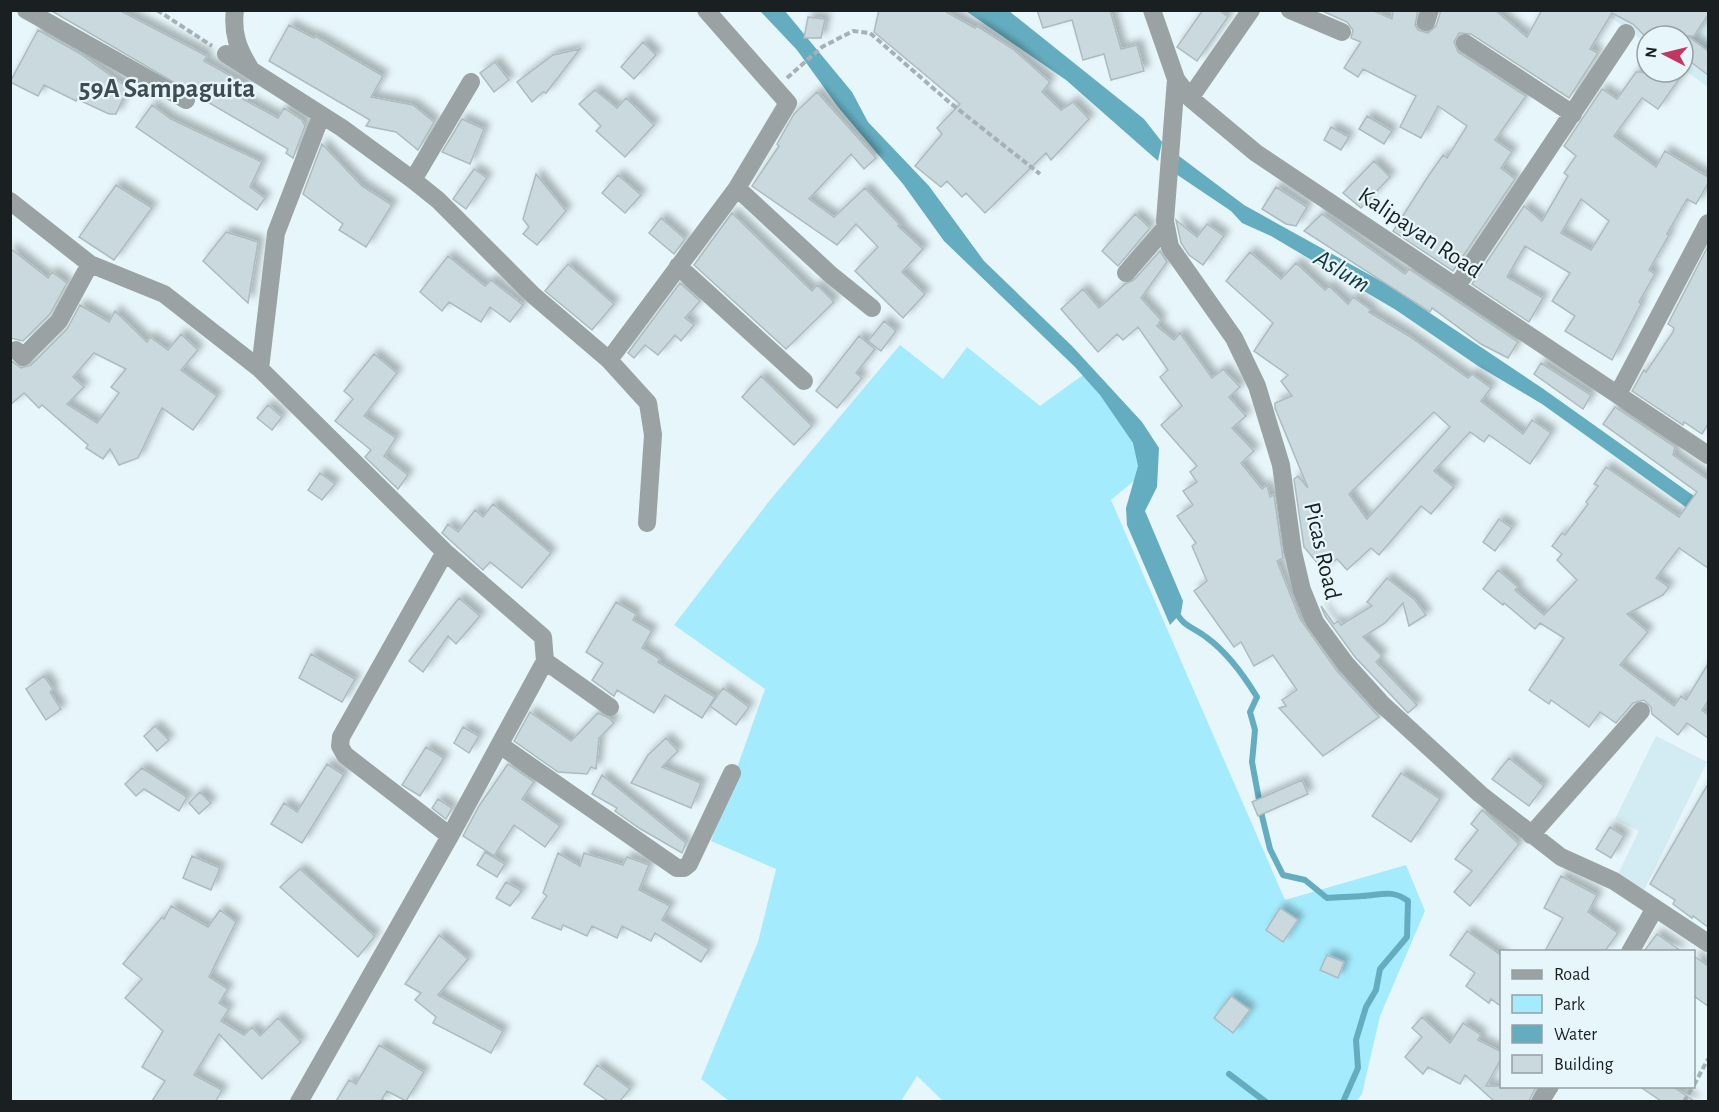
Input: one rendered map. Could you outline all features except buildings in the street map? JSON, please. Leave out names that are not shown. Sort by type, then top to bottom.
[{"type":"street","points":[[26,10],[186,100]]},
{"type":"street","points":[[235,10],[239,50],[253,71]]},
{"type":"street","points":[[609,360],[737,188],[788,103],[706,10]]},
{"type":"street","name":"Kalipayan Road","points":[[1152,10],[1176,79],[1190,98],[1256,153],[1708,455]]},
{"type":"street","points":[[1190,98],[1251,10]]},
{"type":"street","points":[[1290,10],[1342,32]]},
{"type":"street","points":[[1457,286],[1626,33]]},
{"type":"street","points":[[1465,43],[1573,114]]},
{"type":"street","points":[[226,54],[321,116],[438,200],[533,295],[609,360],[648,403],[653,435],[647,523]]},
{"type":"street","name":"Picas Road","points":[[1176,79],[1166,227],[1170,246],[1234,338],[1257,386],[1281,465],[1293,552],[1302,590],[1316,622],[1346,664],[1383,705],[1480,794],[1561,857],[1614,881],[1708,944]]},
{"type":"street","points":[[413,180],[471,82]]},
{"type":"street","points":[[260,369],[276,233],[321,116]]},
{"type":"street","points":[[737,188],[831,275],[872,308]]},
{"type":"street","points":[[10,201],[90,264],[164,294],[260,369],[445,552],[543,637],[545,661],[501,745],[299,1101]]},
{"type":"street","points":[[1618,394],[1708,223]]},
{"type":"street","points":[[1126,273],[1166,227]]},
{"type":"street","points":[[16,350],[23,357],[59,321],[90,264]]},
{"type":"street","points":[[678,266],[804,381]]},
{"type":"street","points":[[445,552],[341,736],[340,747],[345,755],[450,836]]},
{"type":"street","points":[[545,661],[610,707]]},
{"type":"street","points":[[1531,835],[1641,711]]},
{"type":"street","points":[[501,745],[677,868],[684,868],[689,864],[732,773]]},
{"type":"street","points":[[1631,950],[1655,908]]},
{"type":"street","points":[[1540,1101],[1549,1088]]},
{"type":"path","points":[[157,10],[226,54]]},
{"type":"path","points":[[802,65],[822,47],[853,31],[870,33],[949,102],[1040,174]]},
{"type":"path","points":[[1695,1082],[1708,1059]]},
{"type":"path","points":[[1684,1101],[1692,1088]]},
{"type":"shaded area","points":[[1602,11],[1708,11],[1708,87],[1695,78],[1695,24],[1635,24],[1635,34]]},
{"type":"shaded area","points":[[1656,736],[1707,762],[1644,890],[1617,876],[1639,831],[1615,819]]},
{"type":"green space","points":[[900,345],[943,379],[967,347],[1040,406],[1087,372],[1153,465],[1111,500],[1285,900],[1406,865],[1425,911],[1380,1016],[1362,1094],[1356,1102],[944,1102],[917,1076],[901,1101],[729,1101],[701,1079],[758,942],[776,869],[711,841],[765,689],[674,625],[770,500]]},
{"type":"water","points":[[760,11],[785,11],[852,92],[868,122],[929,186],[984,261],[1072,346],[1142,422],[1159,448],[1157,487],[1145,511],[1183,601],[1181,613],[1170,625],[1127,525],[1126,508],[1138,466],[1133,443],[1100,395],[1075,367],[944,241],[903,184],[838,107],[797,50]]},
{"type":"water","points":[[966,11],[1009,11],[1144,119],[1162,142],[1158,161],[1066,80]]},
{"type":"water","name":"Aslum","points":[[1179,156],[1244,205],[1388,285],[1542,388],[1708,506],[1708,523],[1542,404],[1478,366],[1396,310],[1271,236],[1242,223],[1231,211],[1176,174]]},
{"type":"waterway","points":[[1175,610],[1185,624],[1214,643],[1228,657],[1257,697],[1250,712],[1255,730],[1252,762],[1270,849],[1283,875],[1305,880],[1327,898],[1386,894],[1397,895],[1408,901],[1407,937],[1380,969],[1376,990],[1366,1007],[1356,1040],[1358,1068],[1343,1102]]},
{"type":"waterway","points":[[1229,1074],[1266,1102]]},
{"type":"district","name":"59A Sampaguita","points":[[167,88]]}]
